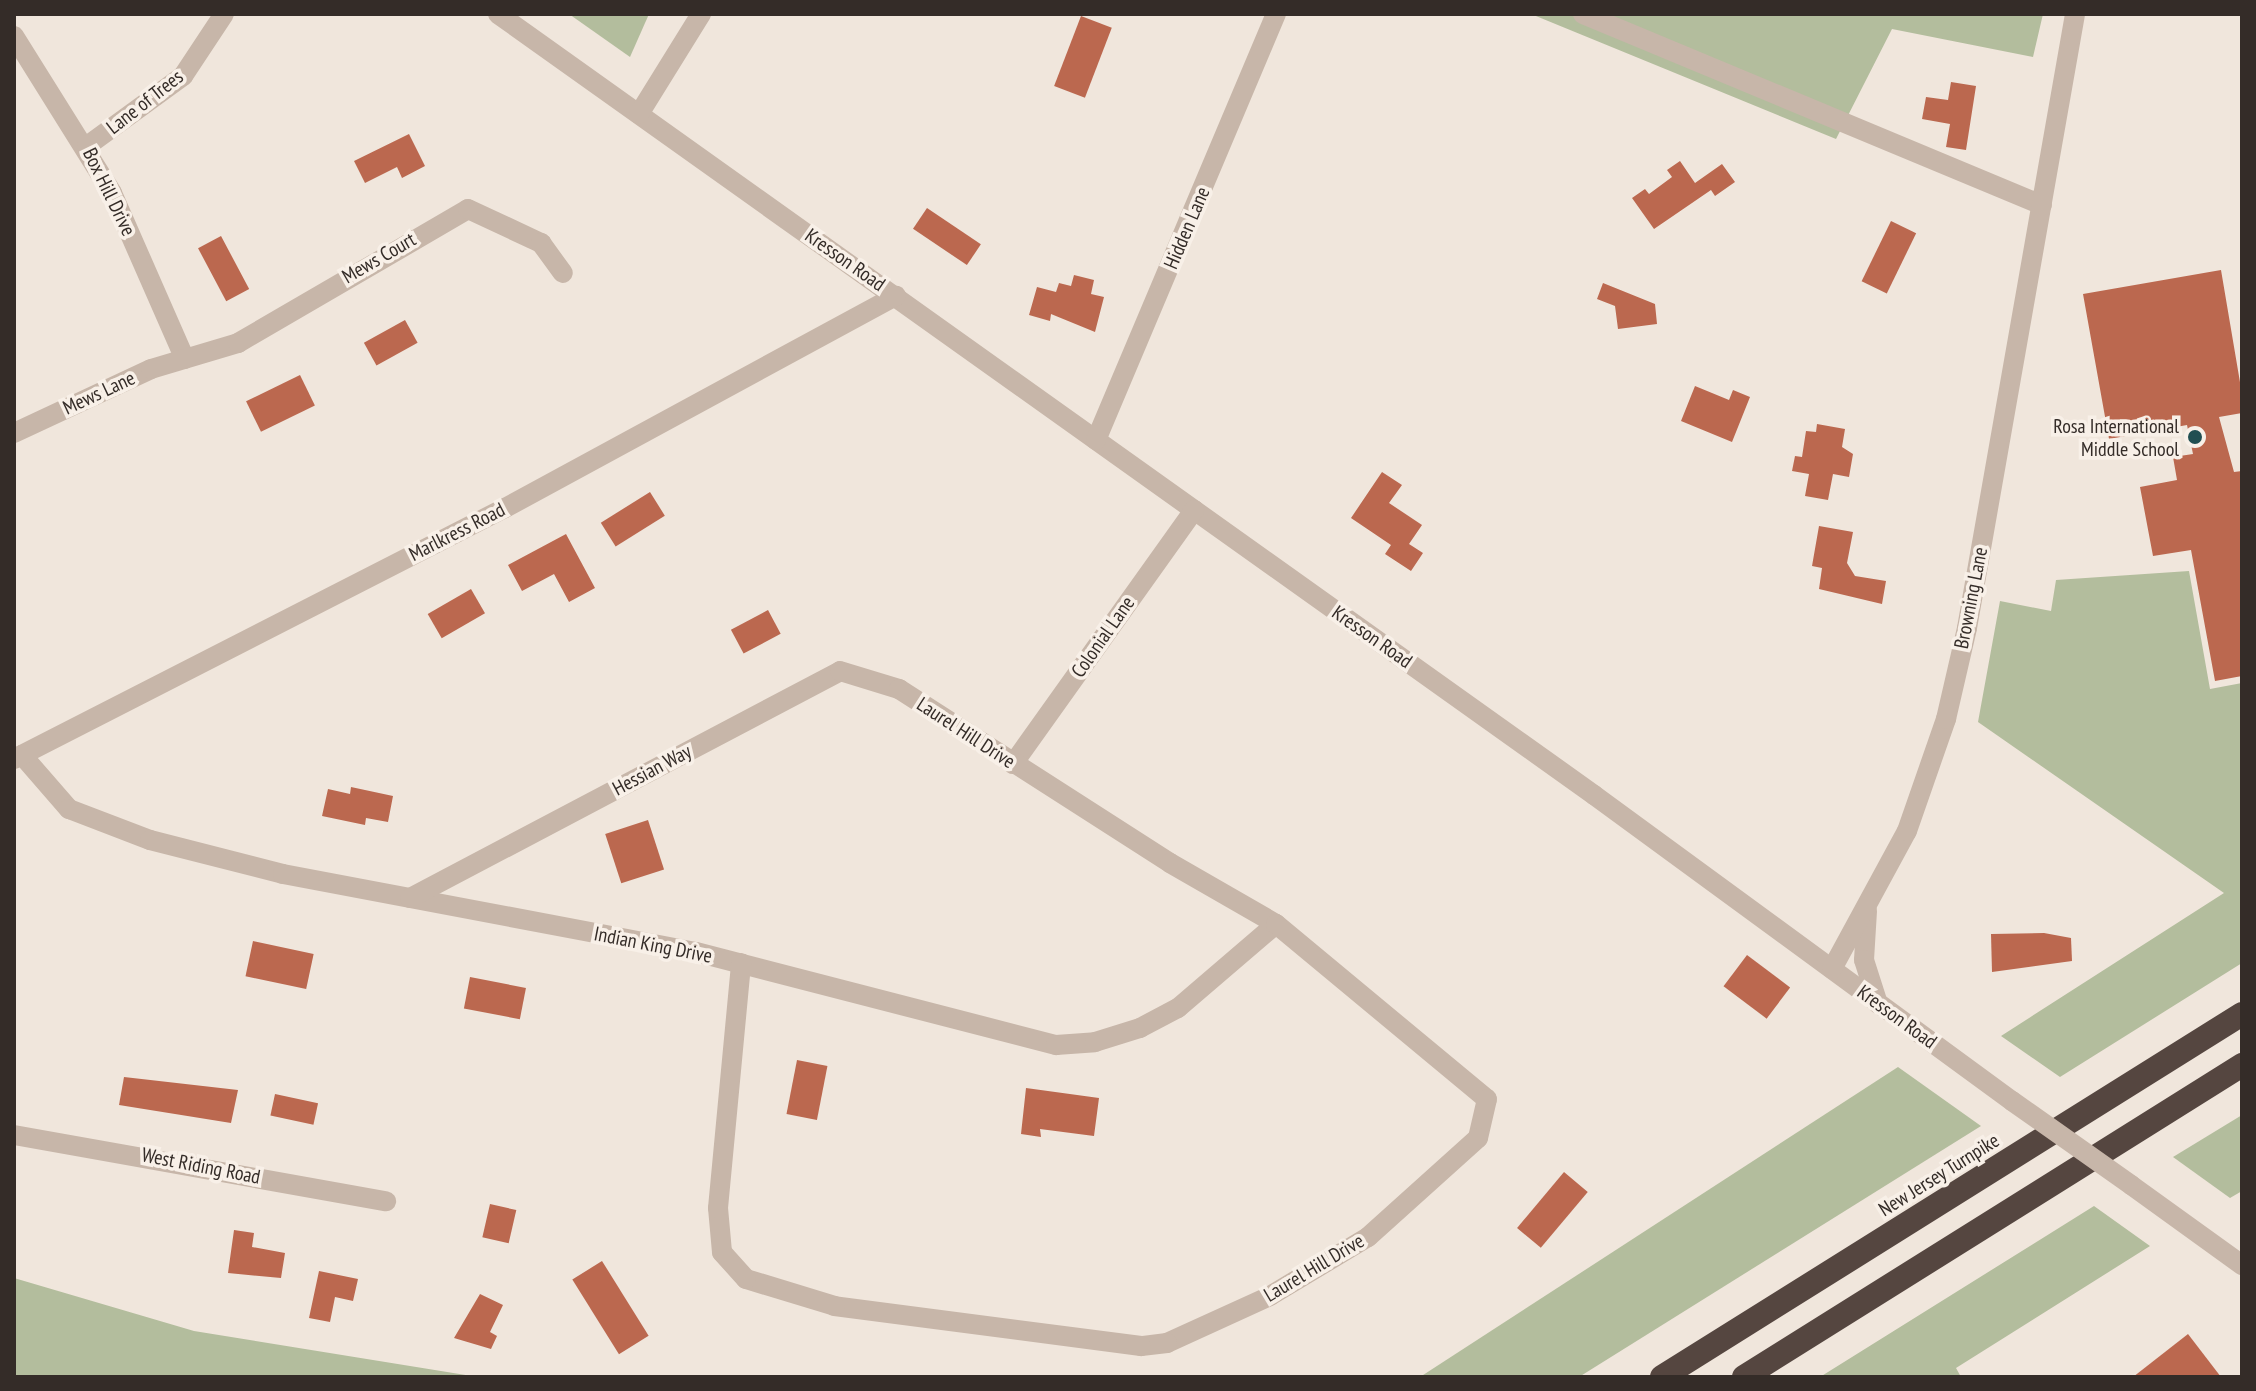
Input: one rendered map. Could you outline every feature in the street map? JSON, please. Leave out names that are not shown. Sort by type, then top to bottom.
[{"type":"highway","name":"New Jersey Turnpike","points":[[1662,1377],[2242,1014]]},
{"type":"highway","points":[[1744,1377],[2242,1065]]},
{"type":"street","name":"Lane of Trees","points":[[87,146],[183,76],[224,14]]},
{"type":"street","name":"Kresson Road","points":[[498,14],[896,296],[2242,1265]]},
{"type":"street","points":[[639,114],[701,14]]},
{"type":"street","name":"Hidden Lane","points":[[1096,440],[1276,14]]},
{"type":"street","points":[[1583,14],[2042,205]]},
{"type":"street","name":"Browning Lane","points":[[1832,969],[1907,831],[1946,719],[2075,14]]},
{"type":"street","name":"Box Hill Drive","points":[[14,36],[87,146],[185,359]]},
{"type":"street","name":"Mews Court","points":[[185,359],[238,343],[468,209],[541,243],[563,273]]},
{"type":"street","name":"Marlkress Road","points":[[18,757],[505,508],[896,296]]},
{"type":"street","name":"Mews Lane","points":[[14,433],[151,369],[185,359]]},
{"type":"street","name":"Colonial Lane","points":[[1013,764],[1194,510]]},
{"type":"street","name":"Hessian Way","points":[[410,898],[840,671],[899,689]]},
{"type":"street","name":"Laurel Hill Drive","points":[[741,963],[718,1208],[719,1234],[728,1263],[746,1279],[835,1306],[1141,1346],[1167,1343],[1335,1260],[1478,1138],[1487,1099],[1276,924],[1013,764],[899,689]]},
{"type":"street","name":"Indian King Drive","points":[[18,757],[55,798],[97,822],[283,874],[741,963],[1056,1045],[1084,1045],[1140,1028],[1178,1008],[1276,924]]},
{"type":"street","points":[[1868,903],[1864,960],[1878,1004]]},
{"type":"street","name":"West Riding Road","points":[[14,1135],[386,1201]]},
{"type":"green space","points":[[569,14],[649,14],[630,57]]},
{"type":"green space","points":[[1531,14],[2043,14],[2033,57],[1892,29],[1836,139]]},
{"type":"green space","points":[[2189,571],[2210,689],[2242,683],[2242,963],[2060,1077],[2001,1036],[2224,893],[1978,722],[2000,601],[2051,611],[2056,580]]},
{"type":"green space","points":[[1898,1067],[1981,1126],[1579,1377],[1420,1377]]},
{"type":"green space","points":[[2242,1115],[2242,1191],[2230,1198],[2173,1157]]},
{"type":"green space","points":[[2094,1206],[2150,1246],[1956,1368],[1961,1377],[1820,1377]]},
{"type":"green space","points":[[14,1278],[194,1331],[478,1377],[14,1377]]},
{"type":"building","points":[[1081,16],[1112,28],[1085,98],[1054,86]]},
{"type":"building","points":[[1951,82],[1976,86],[1966,150],[1946,147],[1950,124],[1922,119],[1926,97],[1948,100]]},
{"type":"building","points":[[409,134],[425,166],[402,178],[397,167],[365,183],[354,161]]},
{"type":"building","points":[[1680,161],[1695,183],[1722,164],[1735,182],[1715,196],[1711,190],[1654,229],[1632,198],[1645,189],[1649,194],[1672,177],[1667,170]]},
{"type":"building","points":[[927,208],[981,244],[967,265],[913,229]]},
{"type":"building","points":[[1891,221],[1916,233],[1887,293],[1862,281]]},
{"type":"building","points":[[221,236],[249,289],[226,301],[198,248]]},
{"type":"building","name":"Rosa International Middle School","points":[[2221,270],[2242,394],[2242,413],[2219,417],[2234,472],[2242,471],[2242,676],[2215,681],[2191,550],[2153,556],[2140,487],[2177,480],[2173,457],[2193,454],[2187,425],[2109,439],[2083,294]]},
{"type":"building","points":[[1074,275],[1094,280],[1091,294],[1104,297],[1095,332],[1051,314],[1050,321],[1029,315],[1037,287],[1056,292],[1059,283],[1071,286]]},
{"type":"building","points":[[1603,283],[1655,304],[1657,324],[1618,329],[1615,306],[1597,299]]},
{"type":"building","points":[[405,320],[418,343],[376,366],[364,343]]},
{"type":"building","points":[[300,375],[315,406],[261,432],[246,401]]},
{"type":"building","points":[[1695,386],[1729,400],[1733,390],[1750,397],[1732,442],[1681,421]]},
{"type":"building","points":[[1817,424],[1845,429],[1842,447],[1853,454],[1849,477],[1833,474],[1828,500],[1805,496],[1809,474],[1792,471],[1795,456],[1802,457],[1806,431],[1816,432]]},
{"type":"building","points":[[1382,472],[1402,485],[1389,503],[1422,525],[1409,544],[1423,553],[1411,571],[1385,554],[1391,545],[1351,518]]},
{"type":"building","points":[[650,492],[665,516],[616,546],[601,523]]},
{"type":"building","points":[[1819,526],[1853,532],[1847,563],[1855,576],[1886,581],[1882,604],[1819,589],[1822,568],[1812,566]]},
{"type":"building","points":[[566,534],[595,588],[569,602],[554,574],[522,591],[508,565]]},
{"type":"building","points":[[471,589],[485,613],[442,638],[428,614]]},
{"type":"building","points":[[768,610],[781,634],[744,654],[731,630]]},
{"type":"building","points":[[351,787],[393,796],[388,822],[366,818],[365,825],[322,816],[328,789],[350,794]]},
{"type":"building","points":[[648,820],[664,869],[621,883],[605,834]]},
{"type":"building","points":[[2044,933],[2071,938],[2072,961],[1992,972],[1991,934]]},
{"type":"building","points":[[253,941],[314,954],[306,989],[246,976]]},
{"type":"building","points":[[1747,955],[1790,987],[1767,1019],[1724,986]]},
{"type":"building","points":[[470,977],[526,988],[520,1019],[464,1008]]},
{"type":"building","points":[[797,1060],[827,1066],[817,1120],[787,1114]]},
{"type":"building","points":[[124,1077],[238,1090],[231,1123],[119,1105]]},
{"type":"building","points":[[1026,1088],[1099,1098],[1094,1136],[1040,1129],[1041,1137],[1021,1134]]},
{"type":"building","points":[[275,1094],[318,1103],[313,1125],[270,1116]]},
{"type":"building","points":[[1564,1172],[1588,1192],[1541,1248],[1517,1228]]},
{"type":"building","points":[[490,1204],[516,1210],[509,1243],[482,1237]]},
{"type":"building","points":[[234,1230],[254,1233],[252,1247],[285,1253],[281,1278],[228,1273]]},
{"type":"building","points":[[602,1261],[649,1336],[619,1354],[572,1280]]},
{"type":"building","points":[[319,1271],[358,1279],[353,1301],[335,1297],[330,1322],[309,1318]]},
{"type":"building","points":[[480,1294],[503,1305],[490,1332],[497,1336],[491,1349],[454,1338]]},
{"type":"building","points":[[2188,1334],[2221,1377],[2133,1377]]},
{"type":"place","name":"Rosa International Middle School","points":[[2195,437]]}]
